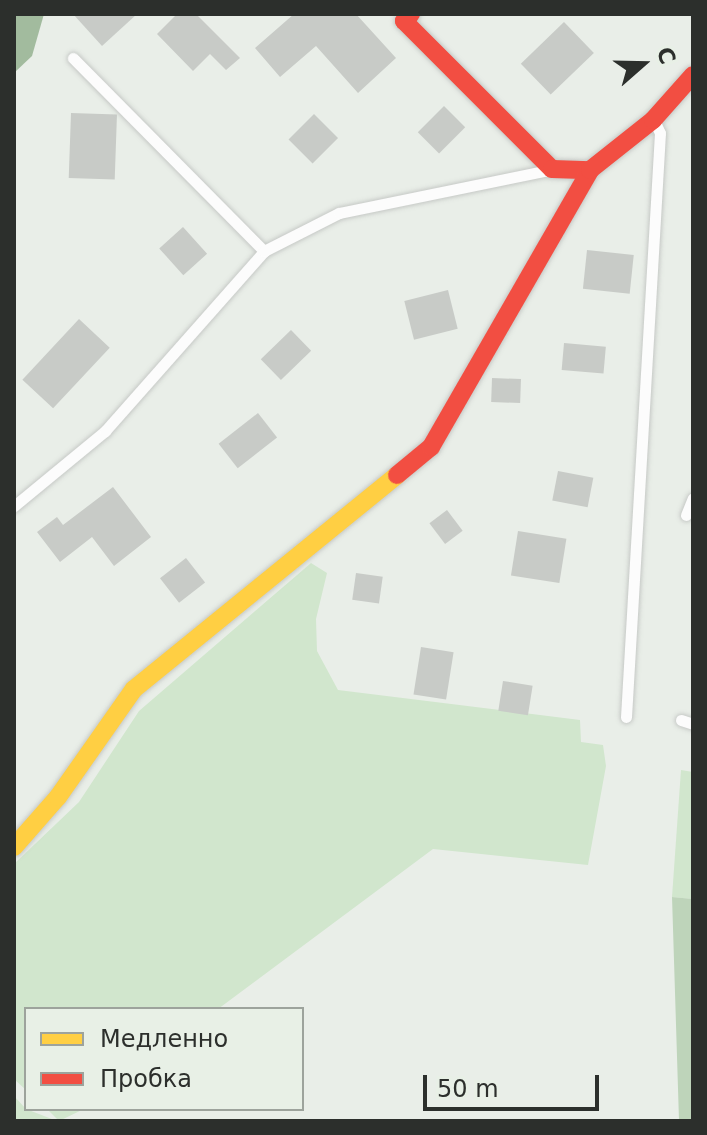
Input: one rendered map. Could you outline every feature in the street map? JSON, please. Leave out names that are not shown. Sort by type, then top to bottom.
[{"type":"street","points":[[404,16],[552,169],[590,170]]},
{"type":"street","points":[[14,847],[58,797],[134,689],[431,447],[590,170],[653,120],[693,75]]},
{"type":"lane","points":[[73,58],[264,251]]},
{"type":"lane","points":[[626,717],[660,133],[653,120]]},
{"type":"lane","points":[[14,506],[105,431],[264,251],[339,213],[552,169]]},
{"type":"lane","points":[[686,515],[693,498]]},
{"type":"lane","points":[[681,720],[693,724]]},
{"type":"shaded area","points":[[14,14],[44,14],[32,56],[14,73]]},
{"type":"shaded area","points":[[311,563],[327,573],[316,619],[317,651],[338,690],[580,720],[581,742],[603,745],[606,766],[588,865],[433,849],[221,1007],[24,1007],[24,1088],[14,1079],[14,864],[79,802],[139,711]]},
{"type":"shaded area","points":[[681,770],[693,772],[693,899],[672,897]]},
{"type":"shaded area","points":[[672,897],[693,899],[693,1121],[679,1121]]},
{"type":"shaded area","points":[[14,1096],[24,1111],[57,1121],[14,1121]]},
{"type":"shaded area","points":[[49,1111],[80,1111],[59,1121]]},
{"type":"building","points":[[73,14],[137,14],[102,46]]},
{"type":"building","points":[[177,14],[196,14],[240,58],[226,70],[210,54],[193,71],[157,34]]},
{"type":"building","points":[[294,14],[356,14],[396,58],[358,93],[316,46],[280,77],[255,48]]},
{"type":"building","points":[[564,22],[594,53],[551,95],[521,64]]},
{"type":"building","points":[[444,106],[465,127],[439,153],[418,132]]},
{"type":"building","points":[[71,113],[117,115],[115,180],[69,178]]},
{"type":"building","points":[[314,114],[338,138],[313,163],[289,139]]},
{"type":"building","points":[[183,227],[207,254],[183,275],[159,248]]},
{"type":"building","points":[[587,250],[634,255],[630,294],[583,289]]},
{"type":"building","points":[[448,290],[458,329],[414,340],[404,301]]},
{"type":"building","points":[[79,319],[110,348],[53,408],[22,380]]},
{"type":"building","points":[[291,330],[311,351],[281,380],[261,359]]},
{"type":"building","points":[[564,343],[606,347],[603,374],[562,370]]},
{"type":"building","points":[[492,378],[521,379],[520,403],[491,402]]},
{"type":"building","points":[[258,413],[277,437],[238,468],[219,444]]},
{"type":"building","points":[[558,471],[593,478],[588,507],[552,500]]},
{"type":"building","points":[[113,487],[151,537],[114,566],[92,537],[60,562],[37,532],[57,517],[63,525]]},
{"type":"building","points":[[447,510],[463,531],[445,544],[429,523]]},
{"type":"building","points":[[518,531],[566,539],[559,583],[511,575]]},
{"type":"building","points":[[186,558],[205,582],[179,603],[160,578]]},
{"type":"building","points":[[356,573],[383,577],[379,603],[352,600]]},
{"type":"building","points":[[421,647],[454,652],[446,700],[413,694]]},
{"type":"building","points":[[503,681],[533,686],[528,715],[498,711]]},
{"type":"traffic: slow","points":[[14,847],[58,797],[134,689],[397,475]]},
{"type":"traffic: jam","points":[[411,14],[404,21],[552,169],[590,170]]},
{"type":"traffic: jam","points":[[397,475],[431,447],[590,170],[653,120],[693,75]]}]
